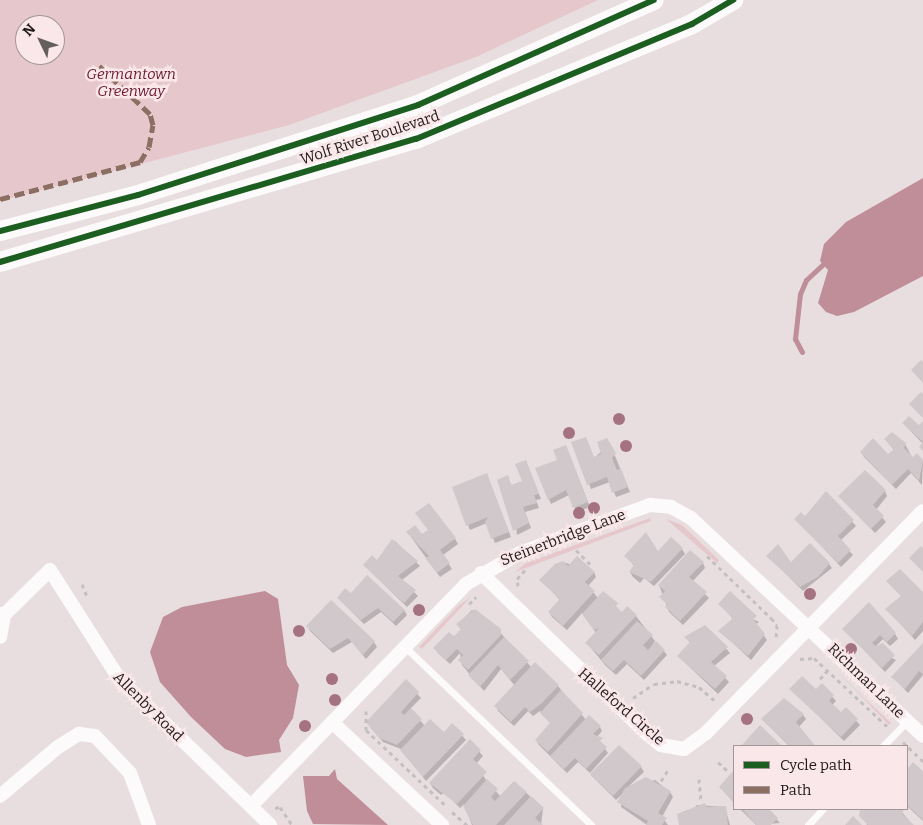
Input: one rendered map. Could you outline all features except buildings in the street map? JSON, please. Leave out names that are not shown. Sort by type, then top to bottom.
[{"type":"main road","name":"Wolf River Boulevard","points":[[0,232],[138,195],[418,105],[654,0]]},
{"type":"main road","name":"Wolf River Boulevard","points":[[0,262],[416,139],[692,24],[733,0]]},
{"type":"street","name":"Steinerbridge Lane","points":[[251,806],[454,594],[482,573],[520,552],[640,508],[663,505],[691,518],[808,626]]},
{"type":"street","name":"Halleford Circle","points":[[482,573],[640,728],[672,750],[696,744],[808,626],[923,512]]},
{"type":"street","name":"Allenby Road","points":[[2,614],[50,570],[120,680],[270,825]]},
{"type":"street","points":[[0,637],[2,614]]},
{"type":"street","name":"Richman Lane","points":[[808,626],[923,736]]},
{"type":"street","points":[[332,722],[442,825]]},
{"type":"street","points":[[0,796],[58,747],[79,734],[95,736],[130,774],[149,825]]},
{"type":"lane","points":[[404,646],[591,825]]},
{"type":"lane","points":[[884,745],[907,721]]},
{"type":"lane","points":[[808,825],[822,810]]},
{"type":"path","points":[[568,553],[584,547]]},
{"type":"path","points":[[576,550],[591,565]]},
{"type":"path","points":[[700,550],[779,625],[774,642]]},
{"type":"path","points":[[512,578],[518,579],[534,566]]},
{"type":"path","points":[[518,579],[523,593]]},
{"type":"path","points":[[82,584],[92,609]]},
{"type":"path","points":[[460,612],[476,597]]},
{"type":"path","points":[[796,662],[811,656],[907,745]]},
{"type":"path","points":[[820,679],[832,666]]},
{"type":"path","points":[[633,698],[654,684],[677,681],[699,687],[716,703]]},
{"type":"path","points":[[628,694],[640,705]]},
{"type":"path","points":[[710,710],[722,697]]},
{"type":"path","points":[[357,721],[362,720],[372,705]]},
{"type":"path","points":[[362,720],[366,730],[466,825]]},
{"type":"path","points":[[908,746],[923,760]]},
{"type":"path","points":[[718,762],[730,773]]},
{"type":"path","points":[[660,781],[668,770]]},
{"type":"path","points":[[699,779],[701,802]]},
{"type":"green space","name":"Germantown Greenway","points":[[0,0],[598,0],[476,57],[289,125],[0,201]]},
{"type":"green space","points":[[650,518],[651,521],[515,572],[526,563]]},
{"type":"green space","points":[[666,519],[682,525],[719,560],[717,563]]},
{"type":"green space","points":[[470,598],[422,649],[419,647],[459,605]]},
{"type":"green space","points":[[833,667],[891,723],[889,725]]},
{"type":"shaded area","points":[[923,178],[923,276],[854,312],[837,316],[826,312],[818,303],[828,270],[820,261],[824,244],[846,222]]},
{"type":"shaded area","points":[[265,591],[278,599],[287,665],[299,685],[293,718],[279,740],[281,752],[246,757],[225,749],[191,717],[160,682],[150,652],[163,617],[182,607]]},
{"type":"shaded area","points":[[335,769],[337,779],[388,825],[313,824],[307,811],[303,776],[329,776]]},
{"type":"waterway","points":[[802,352],[795,339],[800,294],[806,280],[823,264]]},
{"type":"marked path","points":[[0,199],[140,162],[149,147],[153,125],[150,114],[96,63]]},
{"type":"cycle path","points":[[0,231],[138,195],[418,105],[654,0]]},
{"type":"cycle path","points":[[0,262],[416,139],[692,24],[733,0]]}]
